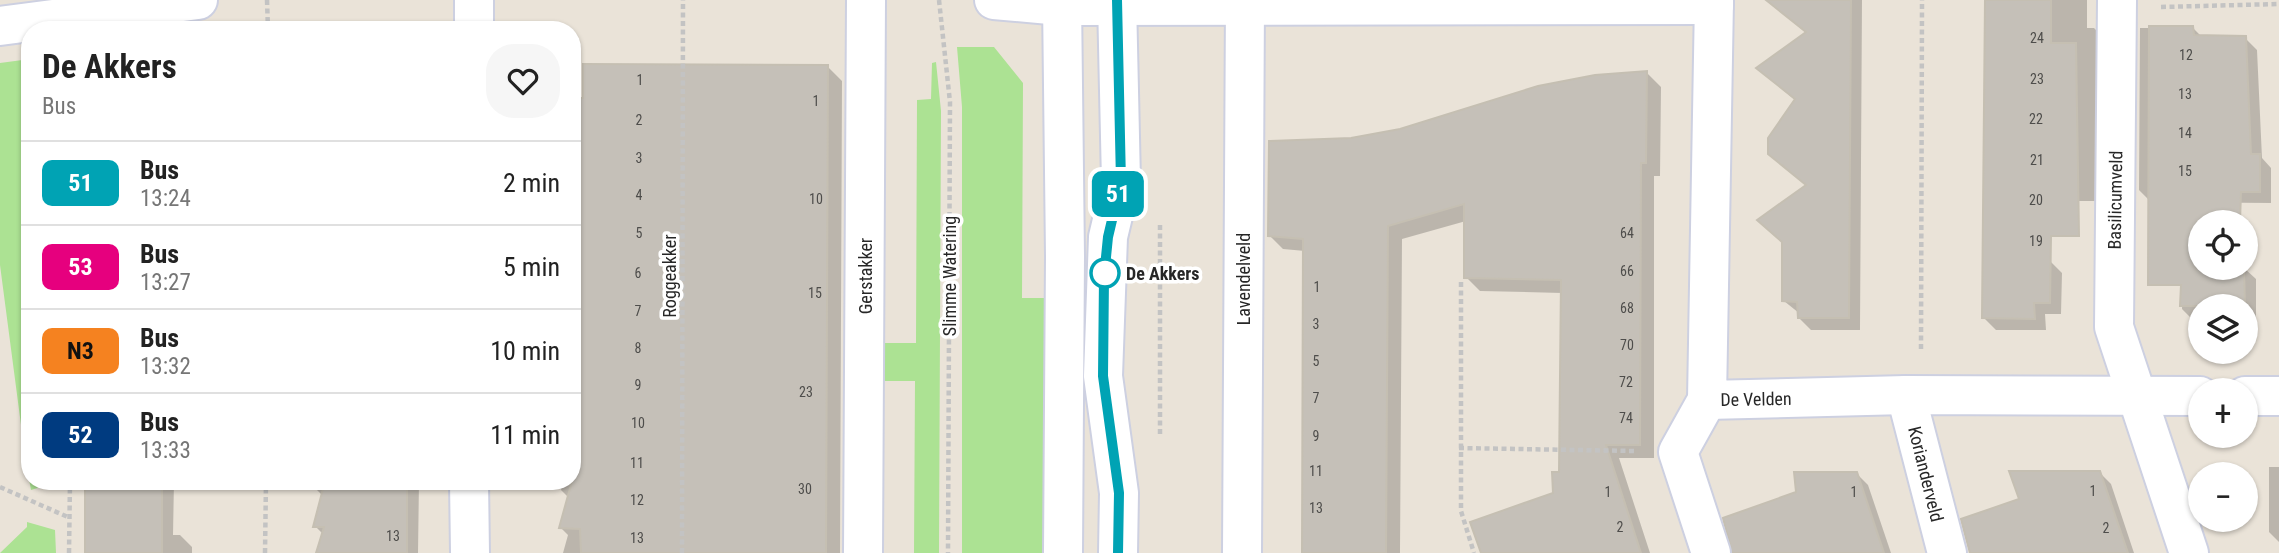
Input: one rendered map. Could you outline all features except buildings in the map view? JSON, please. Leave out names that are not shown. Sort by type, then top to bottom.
[{"type":"street","points":[[38,21],[198,0]]},
{"type":"street","points":[[474,0],[474,21]]},
{"type":"street","name":"Gerstakker","points":[[863,553],[866,0]]},
{"type":"street","points":[[994,0],[1061,3],[1065,256],[1063,553]]},
{"type":"street","name":"De Velden","points":[[1061,3],[1714,2],[1707,400],[1914,395],[2188,396]]},
{"type":"street","points":[[1117,3],[1121,182],[1108,237],[1104,277],[1103,376],[1119,493],[1118,553]]},
{"type":"street","name":"Lavendelveld","points":[[1242,553],[1245,3]]},
{"type":"street","name":"Basilicumveld","points":[[2118,4],[2114,327],[2189,553]]},
{"type":"street","points":[[0,26],[21,23]]},
{"type":"street","name":"Korianderveld","points":[[1914,395],[1947,553]]},
{"type":"street","points":[[2258,396],[2279,396]]},
{"type":"street","points":[[1707,400],[1678,452],[1711,553]]},
{"type":"street","points":[[469,490],[470,553]]},
{"type":"path","points":[[267,0],[268,21]]},
{"type":"path","name":"Roggeakker","points":[[682,553],[683,0]]},
{"type":"path","name":"Slimme Watering","points":[[939,0],[950,102],[948,553]]},
{"type":"path","points":[[1914,395],[1922,0]]},
{"type":"path","points":[[2118,4],[2279,5]]},
{"type":"path","points":[[1160,212],[1160,444]]},
{"type":"path","points":[[1461,282],[1461,511],[1474,553]]},
{"type":"path","points":[[1460,448],[1678,452]]},
{"type":"path","points":[[0,487],[70,518]]},
{"type":"path","points":[[69,553],[70,490]]},
{"type":"path","points":[[265,553],[266,490]]},
{"type":"green space","points":[[957,47],[994,47],[1023,83],[1022,298],[1049,298],[1047,553],[962,553],[962,107]]},
{"type":"green space","points":[[21,60],[21,425],[0,265],[0,63]]},
{"type":"green space","points":[[936,62],[941,111],[939,553],[914,553],[915,381],[880,381],[881,343],[916,343],[917,100],[931,99],[932,63]]},
{"type":"green space","points":[[27,522],[55,530],[56,553],[0,553],[27,527]]},
{"type":"bus line","name":"51","points":[[1117,0],[1117,100],[1121,182],[1108,237],[1104,277],[1103,376],[1119,493],[1118,553]]},
{"type":"place","name":"De Akkers","points":[[1105,273]]}]
